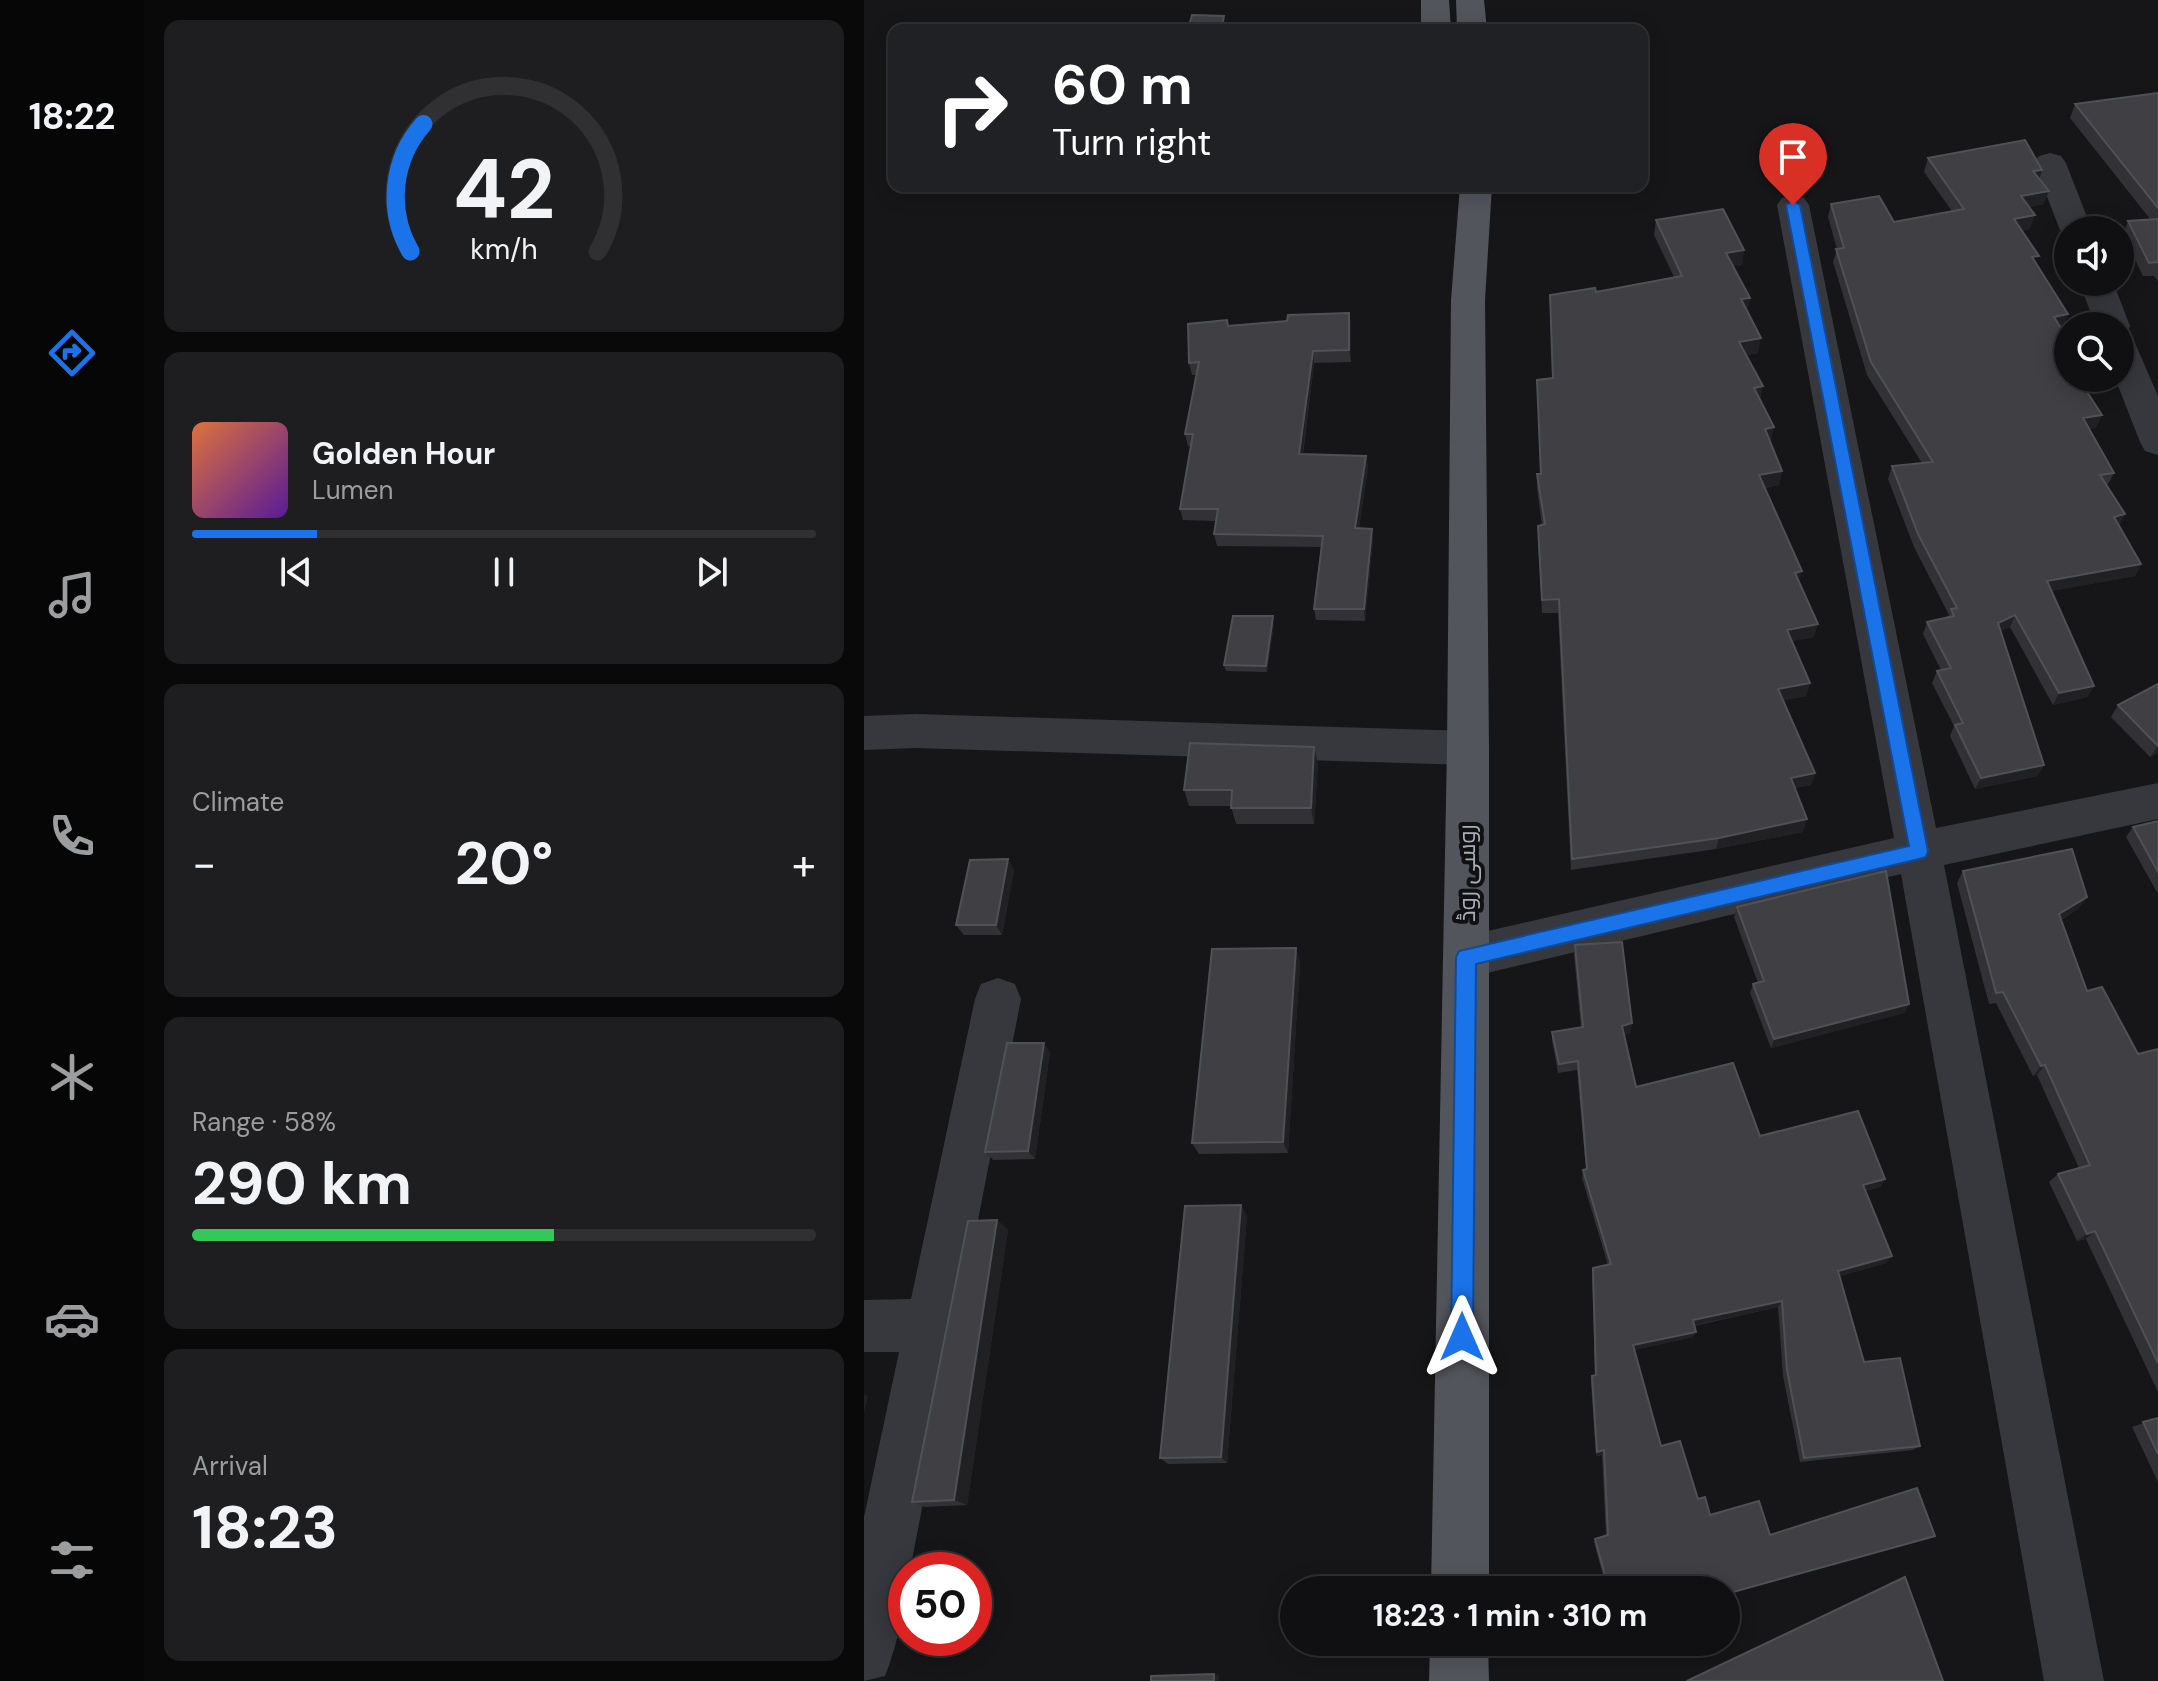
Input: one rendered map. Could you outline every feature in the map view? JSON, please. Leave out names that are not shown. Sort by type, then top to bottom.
[{"type":"main road","points":[[1435,0],[1436,24]]},
{"type":"main road","points":[[1470,0],[1472,24]]},
{"type":"main road","name":"روسی روڈ","points":[[1451,192],[1468,300]]},
{"type":"main road","name":"روسی روڈ","points":[[1460,1576],[1468,748],[1468,300],[1476,192]]},
{"type":"main road","points":[[1459,1656],[1459,1681]]},
{"type":"street","points":[[2050,163],[2071,216]]},
{"type":"street","points":[[1793,205],[1919,851],[2074,1681]]},
{"type":"street","points":[[2134,380],[2158,442]]},
{"type":"street","points":[[864,733],[916,731],[1468,748]]},
{"type":"street","points":[[1466,957],[1919,851],[2158,801]]},
{"type":"street","points":[[864,1655],[998,999]]},
{"type":"street","points":[[864,1326],[931,1325]]},
{"type":"building","points":[[1192,15],[1224,16],[1222,24],[1190,24]]},
{"type":"building","points":[[2158,93],[2158,208],[2075,104]]},
{"type":"building","points":[[2025,140],[2042,170],[2033,171],[2049,191],[2021,196],[2035,215],[2014,219],[2039,256],[2032,257],[2067,312],[2054,312],[2054,392],[2087,392],[2102,415],[2083,418],[2114,473],[2100,475],[2125,514],[2114,517],[2141,564],[2047,581],[2094,686],[2059,693],[2015,615],[1998,623],[2044,765],[1981,778],[1955,725],[1963,723],[1937,671],[1951,668],[1927,622],[1954,616],[1951,609],[1957,608],[1918,534],[1892,466],[1933,462],[1871,362],[1836,249],[1844,248],[1831,204],[1879,196],[1894,222],[1964,209],[1928,158]]},
{"type":"building","points":[[1723,209],[1744,250],[1726,253],[1750,298],[1741,299],[1761,338],[1739,342],[1763,386],[1754,388],[1774,427],[1765,429],[1782,471],[1759,475],[1802,571],[1795,573],[1818,624],[1787,630],[1810,683],[1778,689],[1815,773],[1791,778],[1807,819],[1719,838],[1572,859],[1559,599],[1542,600],[1538,526],[1545,524],[1537,474],[1541,474],[1537,380],[1553,378],[1550,295],[1595,288],[1596,292],[1682,276],[1656,220]]},
{"type":"building","points":[[2158,219],[2158,262],[2149,263],[2134,233],[2134,221]]},
{"type":"building","points":[[1349,313],[1349,350],[1313,351],[1299,454],[1366,456],[1355,528],[1372,529],[1364,609],[1314,609],[1323,536],[1214,534],[1218,509],[1180,509],[1193,434],[1185,434],[1199,362],[1189,363],[1188,324],[1227,320],[1228,326],[1287,321],[1288,315]]},
{"type":"building","points":[[1233,616],[1273,616],[1266,666],[1224,665]]},
{"type":"building","points":[[2158,684],[2158,746],[2118,705]]},
{"type":"building","points":[[1190,743],[1314,747],[1311,808],[1231,808],[1232,790],[1184,790]]},
{"type":"building","points":[[2158,821],[2158,872],[2133,827]]},
{"type":"building","points":[[2072,849],[2087,897],[2059,914],[2087,991],[2102,987],[2138,1054],[2158,1049],[2158,1363],[2095,1231],[2087,1234],[2058,1174],[2090,1165],[2045,1065],[2041,1066],[2003,992],[1996,993],[1963,871]]},
{"type":"building","points":[[1008,859],[996,925],[956,925],[970,860]]},
{"type":"building","points":[[1886,871],[1909,1004],[1774,1039],[1753,984],[1764,981],[1737,907]]},
{"type":"building","points":[[1622,942],[1632,1023],[1622,1026],[1636,1087],[1733,1063],[1760,1136],[1858,1111],[1885,1179],[1863,1185],[1892,1256],[1838,1271],[1864,1362],[1900,1358],[1920,1446],[1804,1458],[1787,1370],[1782,1301],[1693,1320],[1696,1332],[1633,1345],[1661,1446],[1680,1441],[1698,1499],[1705,1497],[1710,1515],[1759,1501],[1770,1535],[1917,1488],[1935,1536],[1740,1590],[1740,1576],[1605,1576],[1595,1539],[1608,1535],[1604,1450],[1597,1452],[1592,1376],[1596,1375],[1593,1268],[1611,1264],[1583,1170],[1587,1169],[1578,1061],[1559,1064],[1552,1032],[1583,1027],[1575,945]]},
{"type":"building","points":[[1296,948],[1283,1142],[1192,1143],[1212,949]]},
{"type":"building","points":[[1007,1043],[1044,1043],[1028,1151],[985,1152]]},
{"type":"building","points":[[1241,1205],[1221,1457],[1160,1458],[1185,1206]]},
{"type":"building","points":[[997,1220],[954,1500],[912,1502],[968,1221]]},
{"type":"building","points":[[2158,1418],[2158,1454],[2143,1422]]},
{"type":"building","points":[[1905,1577],[1943,1681],[1687,1681]]},
{"type":"building","points":[[1214,1674],[1214,1681],[1151,1681],[1151,1676]]},
{"type":"route","points":[[1462,1337],[1466,957],[1919,851],[1793,205]]}]
